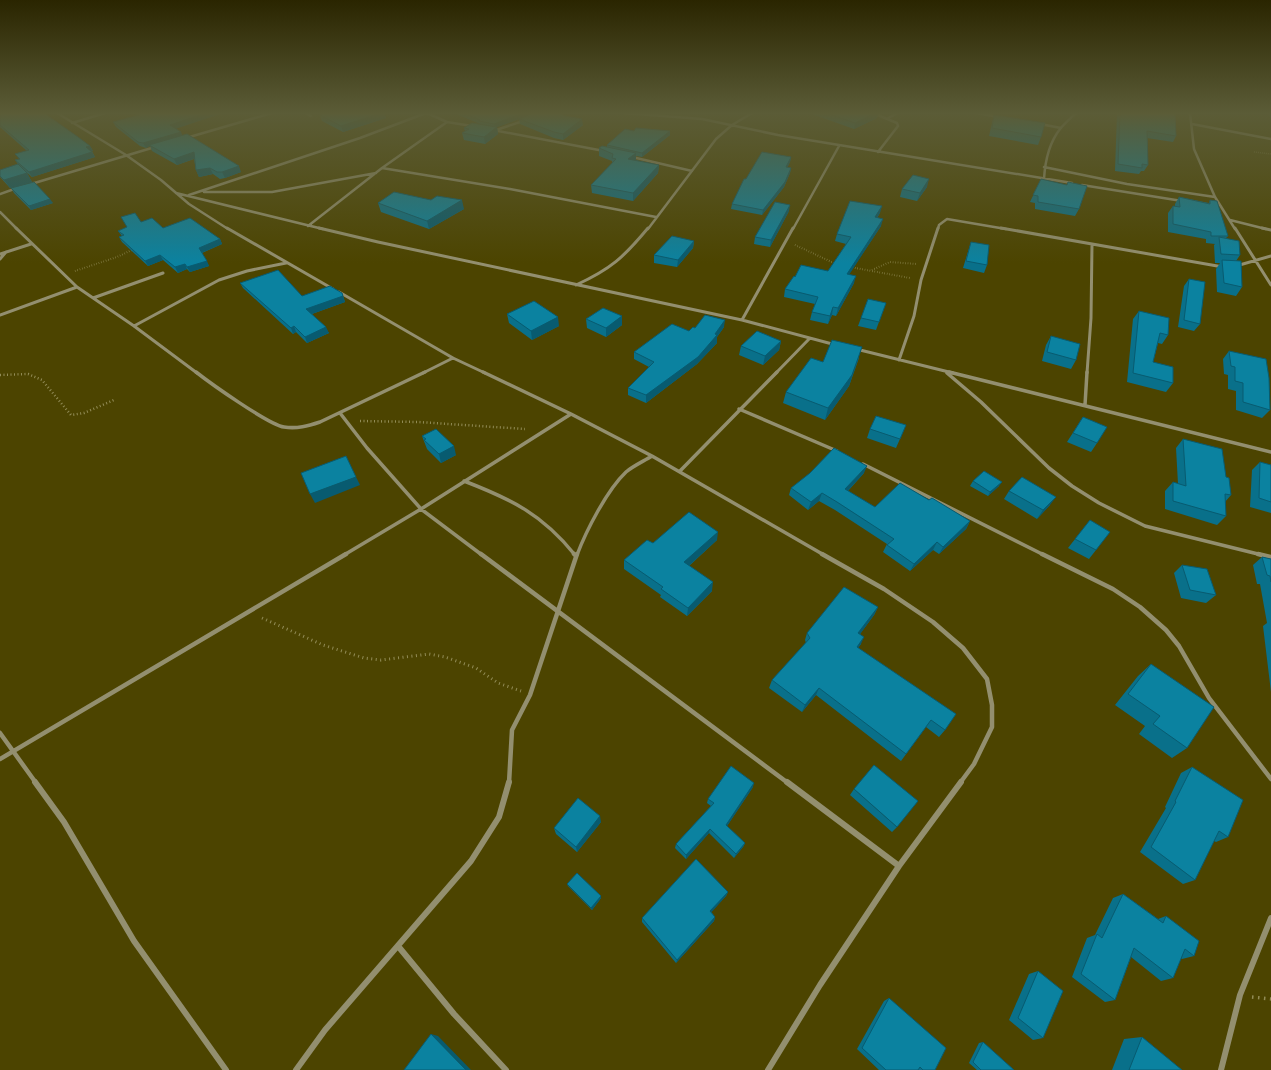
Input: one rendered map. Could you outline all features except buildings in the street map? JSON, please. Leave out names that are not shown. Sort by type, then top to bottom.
[{"type":"street","points":[[30,185],[101,163]]},
{"type":"street","points":[[137,163],[161,180],[189,204],[215,221],[452,358],[571,414],[652,456],[884,589],[939,628],[974,661],[987,679],[992,705],[992,727],[974,764],[899,866],[820,985],[768,1070]]},
{"type":"street","points":[[189,195],[287,163]]},
{"type":"street","points":[[308,226],[389,163]]},
{"type":"street","points":[[656,163],[692,171]]},
{"type":"street","points":[[575,286],[598,274],[624,256],[698,163]]},
{"type":"street","points":[[742,320],[830,163]]},
{"type":"street","points":[[945,163],[1074,184]]},
{"type":"street","points":[[1044,179],[1045,163]]},
{"type":"street","points":[[1200,163],[1220,207],[1255,258],[1271,285]]},
{"type":"street","points":[[1044,167],[1127,184],[1215,197]]},
{"type":"street","points":[[382,168],[510,189],[656,217]]},
{"type":"street","points":[[201,192],[246,194],[272,192],[376,173]]},
{"type":"street","points":[[1082,185],[1189,202]]},
{"type":"street","points":[[0,194],[22,187]]},
{"type":"street","points":[[176,193],[189,195],[308,226],[575,286],[742,320],[840,346]]},
{"type":"street","points":[[1212,206],[1220,207]]},
{"type":"street","points":[[0,212],[6,216],[31,244],[77,286],[201,376],[262,416],[282,426],[293,428],[305,427],[340,414],[452,358]]},
{"type":"street","points":[[899,360],[914,316],[921,280],[939,224],[947,219],[1006,228],[1217,267],[1238,266],[1246,264],[1255,258],[1271,256]]},
{"type":"street","points":[[1229,220],[1271,230]]},
{"type":"street","points":[[0,254],[31,244]]},
{"type":"street","points":[[1085,405],[1091,318],[1092,245]]},
{"type":"street","points":[[0,259],[7,252]]},
{"type":"street","points":[[134,326],[219,280],[247,271],[286,263]]},
{"type":"street","points":[[93,298],[163,273]]},
{"type":"street","points":[[0,315],[77,286]]},
{"type":"street","points":[[680,471],[810,338]]},
{"type":"street","points":[[854,349],[1271,452]]},
{"type":"street","points":[[946,372],[981,402],[1049,468],[1072,486],[1099,503],[1145,526],[1271,557]]},
{"type":"street","points":[[739,409],[840,453]]},
{"type":"street","points":[[340,414],[367,448],[421,509],[899,866]]},
{"type":"street","points":[[0,759],[421,509],[571,414]]},
{"type":"street","points":[[296,1070],[326,1030],[471,861],[499,817],[510,778],[512,730],[530,695],[576,556],[586,532],[612,490],[626,472],[652,456]]},
{"type":"street","points":[[861,463],[1113,589],[1140,607],[1166,630],[1179,646],[1209,698],[1271,779]]},
{"type":"street","points":[[464,482],[500,494],[530,510],[551,527],[564,540],[576,556]]},
{"type":"street","points":[[0,732],[64,822],[134,941],[226,1070]]},
{"type":"street","points":[[1221,1070],[1240,995],[1271,918]]},
{"type":"street","points":[[398,946],[454,1014],[506,1070]]},
{"type":"path","points":[[786,241],[838,265]]},
{"type":"path","points":[[64,275],[117,257],[136,248]]},
{"type":"path","points":[[871,270],[890,262],[926,264]]},
{"type":"path","points":[[843,266],[921,280]]},
{"type":"path","points":[[0,375],[28,374],[42,380],[71,415],[84,412],[114,400]]},
{"type":"path","points":[[346,421],[418,422],[545,431]]},
{"type":"path","points":[[249,612],[323,645],[364,658],[381,660],[429,654],[445,657],[476,668],[498,683],[530,695]]},
{"type":"path","points":[[1240,995],[1271,999]]}]
